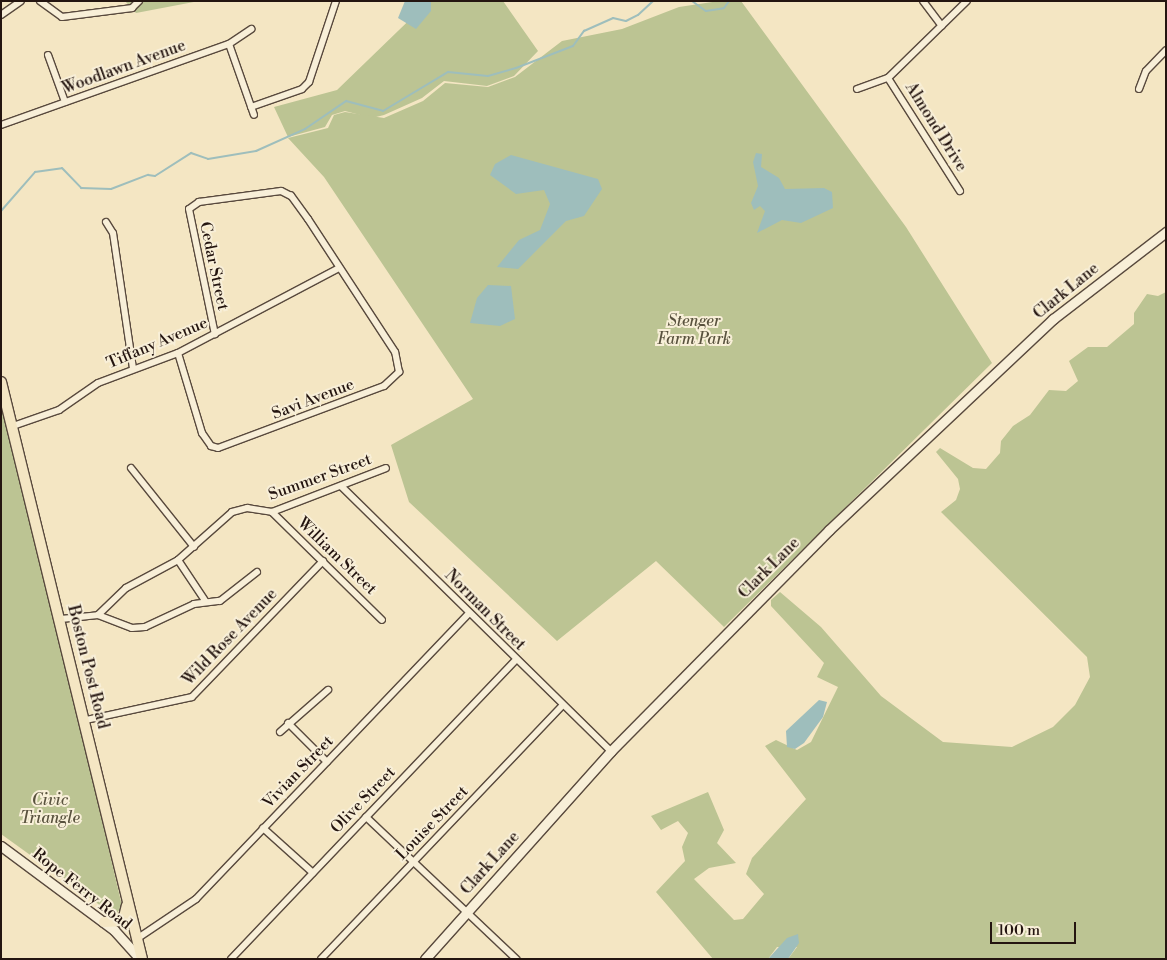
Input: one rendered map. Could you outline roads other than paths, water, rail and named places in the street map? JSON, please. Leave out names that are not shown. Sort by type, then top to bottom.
[{"type":"main road","name":"Clark Lane","points":[[425,959],[611,751],[829,530],[1012,356],[1166,232]]},
{"type":"main road","name":"Boston Post Road","points":[[2,385],[128,889],[141,959]]},
{"type":"main road","name":"Rope Ferry Road","points":[[1,846],[104,922],[141,959]]},
{"type":"main road","points":[[104,922],[125,919],[128,889]]},
{"type":"street","points":[[1,15],[21,1]]},
{"type":"street","points":[[40,1],[62,17],[132,8],[139,1]]},
{"type":"street","points":[[251,107],[302,89],[309,82],[336,1]]},
{"type":"street","points":[[923,1],[942,26]]},
{"type":"street","points":[[858,88],[888,78],[967,1]]},
{"type":"street","name":"Woodlawn Avenue","points":[[1,125],[229,44],[251,29]]},
{"type":"street","points":[[229,44],[254,115]]},
{"type":"street","points":[[1139,89],[1146,71],[1166,50]]},
{"type":"street","points":[[48,55],[65,102]]},
{"type":"street","name":"Almond Drive","points":[[888,78],[960,191]]},
{"type":"street","name":"Cedar Street","points":[[215,334],[195,254],[189,214],[192,205],[287,193],[339,268]]},
{"type":"street","points":[[106,222],[113,233],[133,369]]},
{"type":"street","name":"Tiffany Avenue","points":[[13,426],[48,415],[98,383],[178,353],[339,268]]},
{"type":"street","name":"Savi Avenue","points":[[178,353],[202,433],[211,446],[218,448],[390,383],[399,372],[399,360],[339,268]]},
{"type":"street","points":[[131,468],[194,547]]},
{"type":"street","name":"Summer Street","points":[[98,615],[126,588],[178,560],[232,512],[247,508],[272,512],[386,468]]},
{"type":"street","name":"Norman Street","points":[[341,486],[562,706],[611,751]]},
{"type":"street","name":"William Street","points":[[272,512],[382,620]]},
{"type":"street","points":[[178,560],[206,602]]},
{"type":"street","name":"Wild Rose Avenue","points":[[86,720],[192,697],[322,561]]},
{"type":"street","points":[[61,619],[98,615],[139,628],[206,602],[220,601],[257,572]]},
{"type":"street","name":"Vivian Street","points":[[138,938],[196,899],[469,614]]},
{"type":"street","name":"Olive Street","points":[[231,959],[516,660]]},
{"type":"street","points":[[280,732],[288,723],[328,690]]},
{"type":"street","name":"Louise Street","points":[[321,959],[562,706]]},
{"type":"street","points":[[288,723],[327,762]]},
{"type":"street","points":[[366,817],[516,959]]},
{"type":"street","points":[[263,828],[313,873]]},
{"type":"water","points":[[405,1],[431,2],[431,11],[416,29],[398,18]]},
{"type":"water","points":[[756,153],[762,154],[761,167],[779,178],[785,189],[824,188],[832,192],[833,208],[801,223],[782,220],[757,233],[765,211],[760,206],[754,210],[751,203],[758,186],[753,162]]},
{"type":"water","points":[[511,155],[598,179],[602,189],[584,216],[566,221],[518,269],[497,267],[519,240],[540,230],[550,204],[544,190],[516,194],[490,175],[495,164]]},
{"type":"water","points":[[488,285],[511,286],[515,319],[500,326],[470,323],[477,298]]},
{"type":"water","points":[[819,700],[827,702],[823,717],[804,743],[795,749],[787,747],[786,731]]},
{"type":"water","points":[[798,934],[799,943],[788,959],[768,959],[787,938]]},
{"type":"waterway","points":[[1,211],[35,172],[62,168],[81,188],[111,189],[148,175],[155,176],[191,153],[208,159],[256,151],[305,129],[346,101],[383,111],[448,72],[488,76],[516,68],[573,46],[584,31],[613,18],[626,21],[638,15],[653,1]]},
{"type":"waterway","points":[[661,1],[669,1]]},
{"type":"waterway","points":[[692,1],[706,11],[724,8],[729,1]]},
{"type":"park label","name":"Stenger Farm Park","points":[[694,330]]},
{"type":"park label","name":"Civic Triangle","points":[[50,809]]}]
